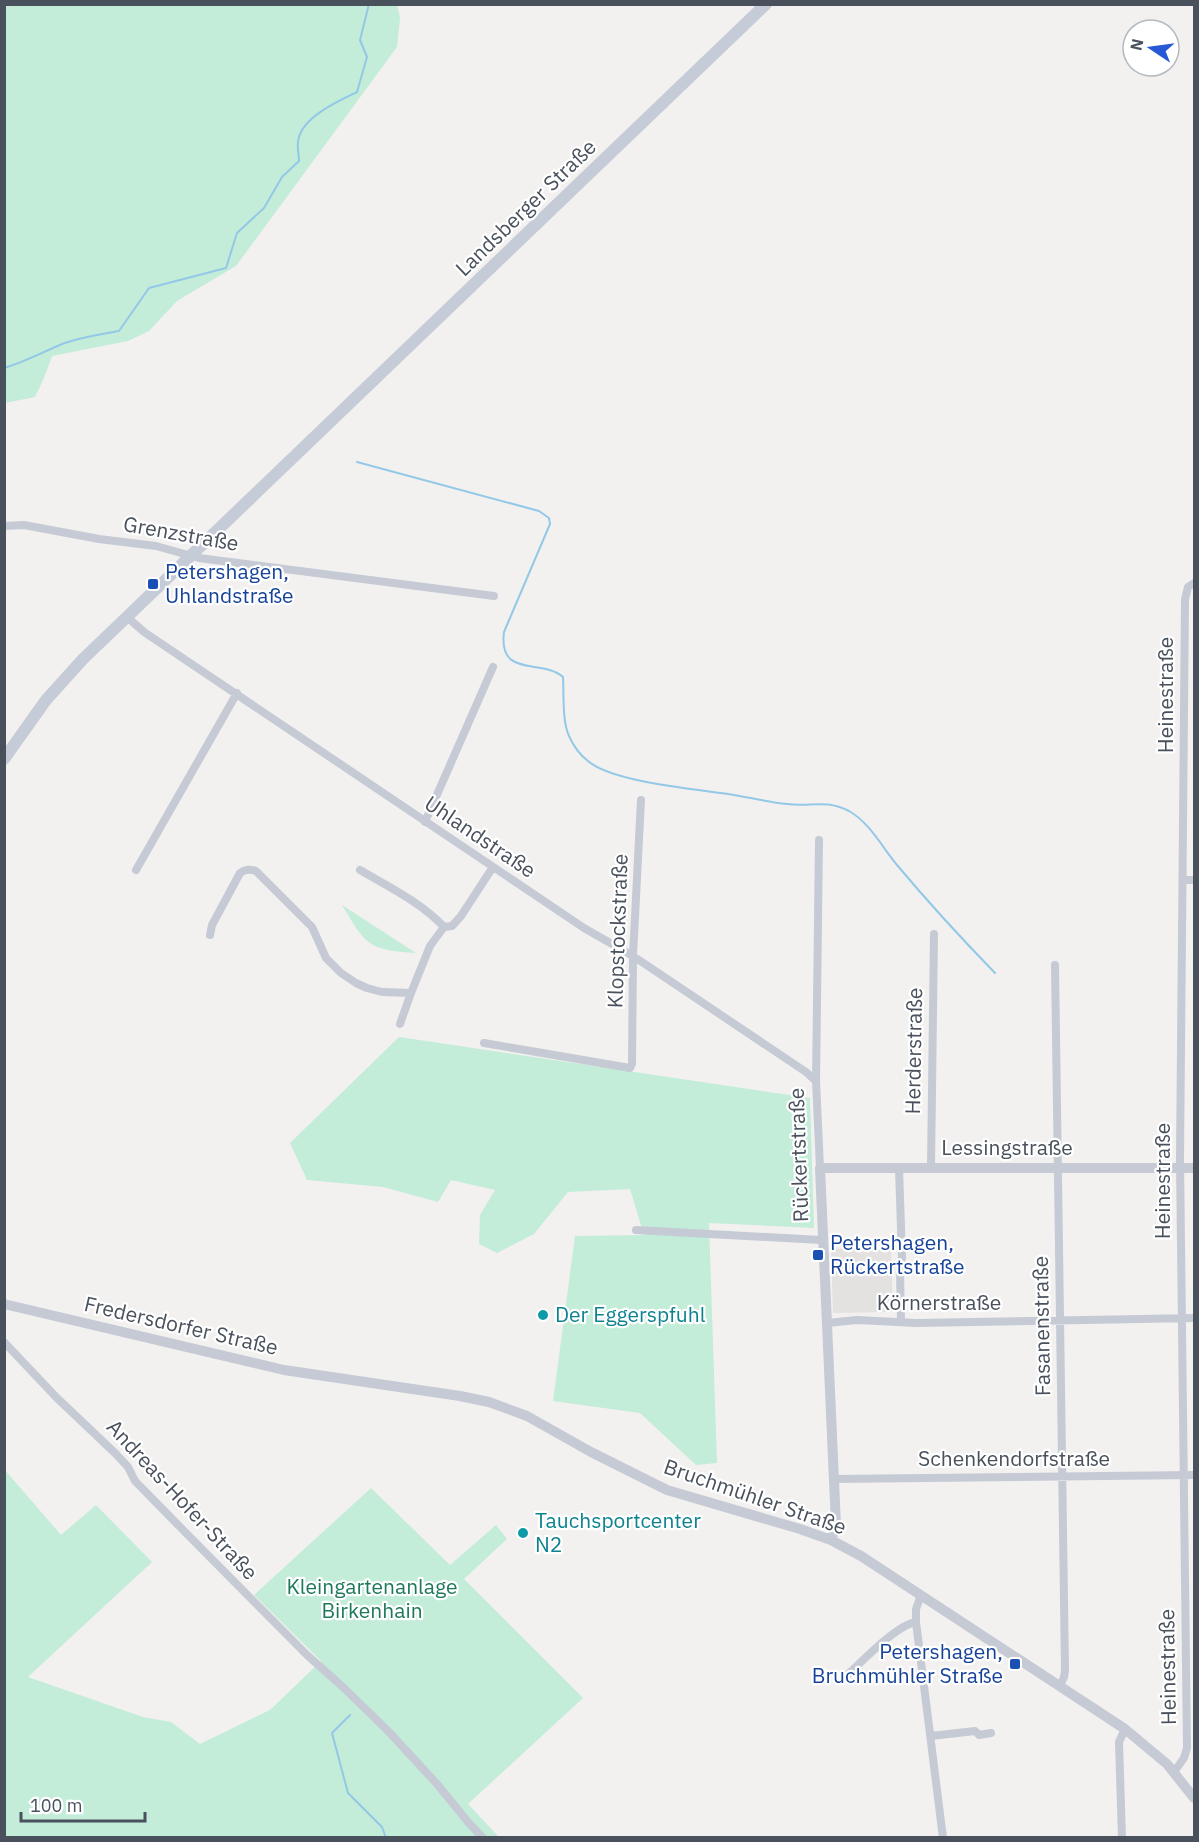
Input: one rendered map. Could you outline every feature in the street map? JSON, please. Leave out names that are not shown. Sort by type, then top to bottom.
[{"type":"main road","name":"Landsberger Straße","points":[[4,759],[46,700],[72,670],[766,4]]},
{"type":"street","name":"Grenzstraße","points":[[4,526],[24,525],[99,539],[156,546],[199,558],[494,596]]},
{"type":"street","name":"Heinestraße","points":[[1174,1772],[1184,1758],[1187,1748],[1190,1625],[1184,1475],[1180,1168],[1185,599],[1191,585]]},
{"type":"street","name":"Uhlandstraße","points":[[127,617],[144,632],[424,822],[584,928],[633,956],[816,1081]]},
{"type":"street","points":[[424,822],[493,667]]},
{"type":"street","points":[[136,870],[237,693]]},
{"type":"street","name":"Klopstockstraße","points":[[484,1043],[630,1068],[632,1064],[633,956],[641,800]]},
{"type":"street","name":"Rückertstraße","points":[[819,840],[816,1081],[836,1525],[831,1540]]},
{"type":"street","points":[[400,1024],[430,946],[444,927],[452,926],[461,916],[493,867]]},
{"type":"street","points":[[210,935],[212,925],[240,873],[246,869],[256,871],[312,927],[326,958],[341,973],[356,983],[382,992],[411,993]]},
{"type":"street","points":[[360,870],[436,918],[444,927]]},
{"type":"street","points":[[1183,880],[1194,880]]},
{"type":"street","name":"Herderstraße","points":[[931,1168],[934,934]]},
{"type":"street","name":"Fasanenstraße","points":[[1055,964],[1065,1671],[1060,1686]]},
{"type":"street","name":"Lessingstraße","points":[[820,1168],[1194,1168]]},
{"type":"street","points":[[899,1168],[902,1258],[900,1270],[901,1322]]},
{"type":"street","points":[[636,1230],[822,1240]]},
{"type":"street","name":"Fredersdorfer Straße","points":[[4,1304],[284,1370],[350,1380]]},
{"type":"street","name":"Körnerstraße","points":[[827,1323],[857,1320],[916,1323],[1194,1318]]},
{"type":"street","name":"Andreas-Hofer-Straße","points":[[4,1342],[116,1454],[128,1467],[135,1480],[307,1655],[389,1732],[438,1784],[483,1838]]},
{"type":"street","name":"Bruchmühler Straße","points":[[350,1380],[489,1402],[527,1416],[591,1452],[667,1490],[767,1518],[831,1540],[861,1556],[1125,1729],[1151,1749],[1193,1792]]},
{"type":"street","name":"Schenkendorfstraße","points":[[833,1479],[1194,1475]]},
{"type":"street","points":[[921,1595],[916,1609],[916,1622],[943,1838]]},
{"type":"street","points":[[845,1677],[895,1633],[908,1623],[916,1622]]},
{"type":"street","points":[[1122,1838],[1119,1742],[1125,1729]]},
{"type":"street","points":[[931,1736],[975,1731],[979,1735],[991,1734]]},
{"type":"shaded area","points":[[891,1247],[893,1312],[833,1313],[831,1249]]},
{"type":"green space","points":[[5,4],[397,4],[400,18],[397,47],[236,266],[177,301],[149,331],[128,341],[52,356],[35,397],[5,403]]},
{"type":"green space","points":[[342,905],[416,953],[388,950],[370,943],[357,929]]},
{"type":"green space","points":[[399,1037],[810,1098],[814,1228],[709,1223],[717,1463],[696,1465],[640,1413],[553,1401],[575,1236],[644,1235],[630,1189],[568,1192],[534,1234],[497,1253],[479,1244],[480,1215],[495,1190],[451,1180],[438,1202],[383,1187],[307,1180],[290,1143]]},
{"type":"green space","name":"Kleingartenanlage Birkenhain","points":[[4,1469],[61,1535],[96,1505],[152,1562],[28,1677],[143,1717],[171,1722],[200,1744],[270,1710],[321,1661],[254,1595],[371,1488],[450,1565],[496,1525],[507,1539],[464,1579],[583,1698],[468,1804],[499,1837],[5,1837]]},
{"type":"waterway","points":[[4,368],[62,344],[119,331],[149,288],[226,268],[237,233],[264,208],[282,177],[299,161],[298,142],[305,125],[321,111],[357,92],[367,57],[360,40],[369,4]]},
{"type":"waterway","points":[[357,462],[539,511],[549,518],[550,524],[504,632],[504,647],[514,662],[554,672],[563,677],[564,715],[567,730],[575,746],[588,761],[615,774],[655,784],[796,805],[833,805],[849,811],[869,829],[921,893],[995,973]]},
{"type":"waterway","points":[[350,1715],[332,1733],[348,1793],[382,1827],[386,1838]]},
{"type":"place","name":"Petershagen, Uhlandstraße","points":[[153,584]]},
{"type":"place","name":"Petershagen, Rückertstraße","points":[[818,1255]]},
{"type":"place","name":"Der Eggerspfuhl","points":[[543,1315]]},
{"type":"place","name":"Tauchsportcenter N2","points":[[523,1533]]},
{"type":"place","name":"Petershagen, Bruchmühler Straße","points":[[1015,1664]]}]
